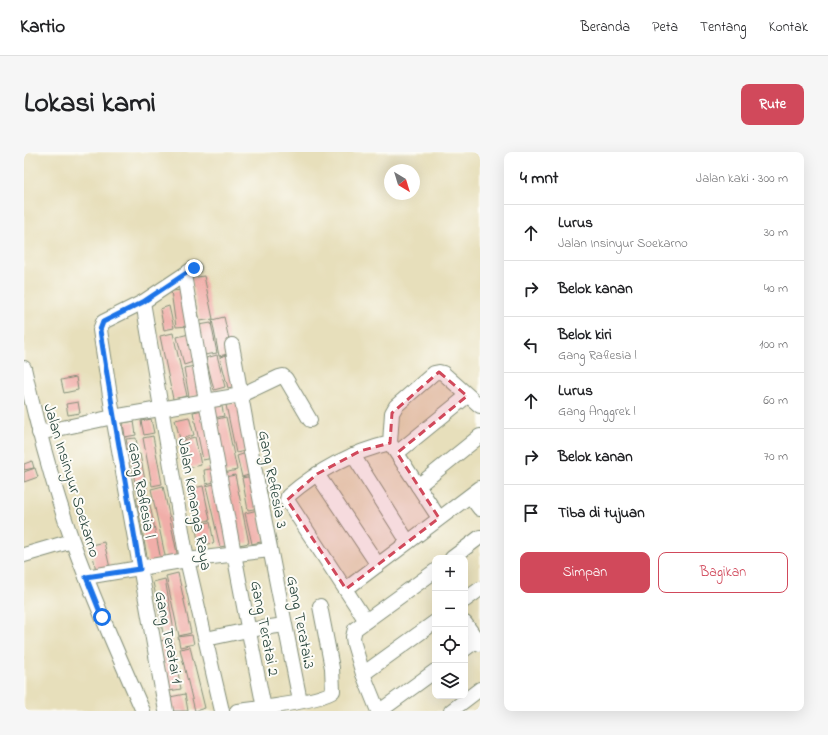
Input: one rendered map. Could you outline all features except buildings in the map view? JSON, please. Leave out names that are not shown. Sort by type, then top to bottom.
[{"type":"street","name":"Gang Teratai 2","points":[[143,302],[189,272],[206,401],[222,496],[235,554],[248,630],[264,708]]},
{"type":"street","name":"Gang Raflesia l","points":[[140,569],[113,417],[100,330],[103,322],[143,302]]},
{"type":"street","name":"Jalan Kenanga Raya","points":[[143,302],[187,560],[222,711]]},
{"type":"street","name":"Gang Reflesia 3","points":[[232,345],[270,550]]},
{"type":"street","name":"Jalan Insinyur Soekarno","points":[[24,368],[32,430],[54,485],[66,543],[86,577],[143,711]]},
{"type":"street","points":[[439,518],[393,448],[392,413],[396,406],[434,373],[439,372],[443,373],[480,406]]},
{"type":"street","points":[[32,430],[241,395],[279,376],[286,378],[310,420]]},
{"type":"street","points":[[366,621],[287,500],[288,496],[317,474],[353,455],[371,448],[393,448],[467,396]]},
{"type":"street","points":[[418,486],[480,436]]},
{"type":"street","points":[[353,455],[408,542]]},
{"type":"street","points":[[317,474],[378,565]]},
{"type":"street","points":[[346,589],[475,492],[480,509]]},
{"type":"street","points":[[456,555],[480,537]]},
{"type":"street","points":[[24,555],[66,543]]},
{"type":"street","points":[[86,577],[187,560],[270,550]]},
{"type":"street","name":"Gang Teratai.3","points":[[270,550],[300,701]]},
{"type":"street","name":"Gang Teratai 1","points":[[140,569],[166,711]]},
{"type":"street","points":[[432,577],[366,621],[355,630],[353,637],[363,674],[379,711],[432,673]]},
{"type":"street","points":[[468,598],[480,589]]},
{"type":"street","points":[[237,711],[264,708],[285,708],[300,701],[330,695],[333,691],[332,668],[320,606]]},
{"type":"street","points":[[363,674],[432,624]]},
{"type":"street","points":[[206,639],[248,630],[285,625]]},
{"type":"street","points":[[468,627],[479,641],[468,647]]},
{"type":"street","points":[[451,711],[480,689]]},
{"type":"highlighted area","points":[[439,372],[467,396],[397,453],[439,518],[346,589],[287,500],[317,474],[360,451],[390,443],[392,413]]},
{"type":"route","points":[[102,617],[86,577],[140,569],[113,417],[100,330],[101,326],[103,322],[143,302],[194,268]]}]
